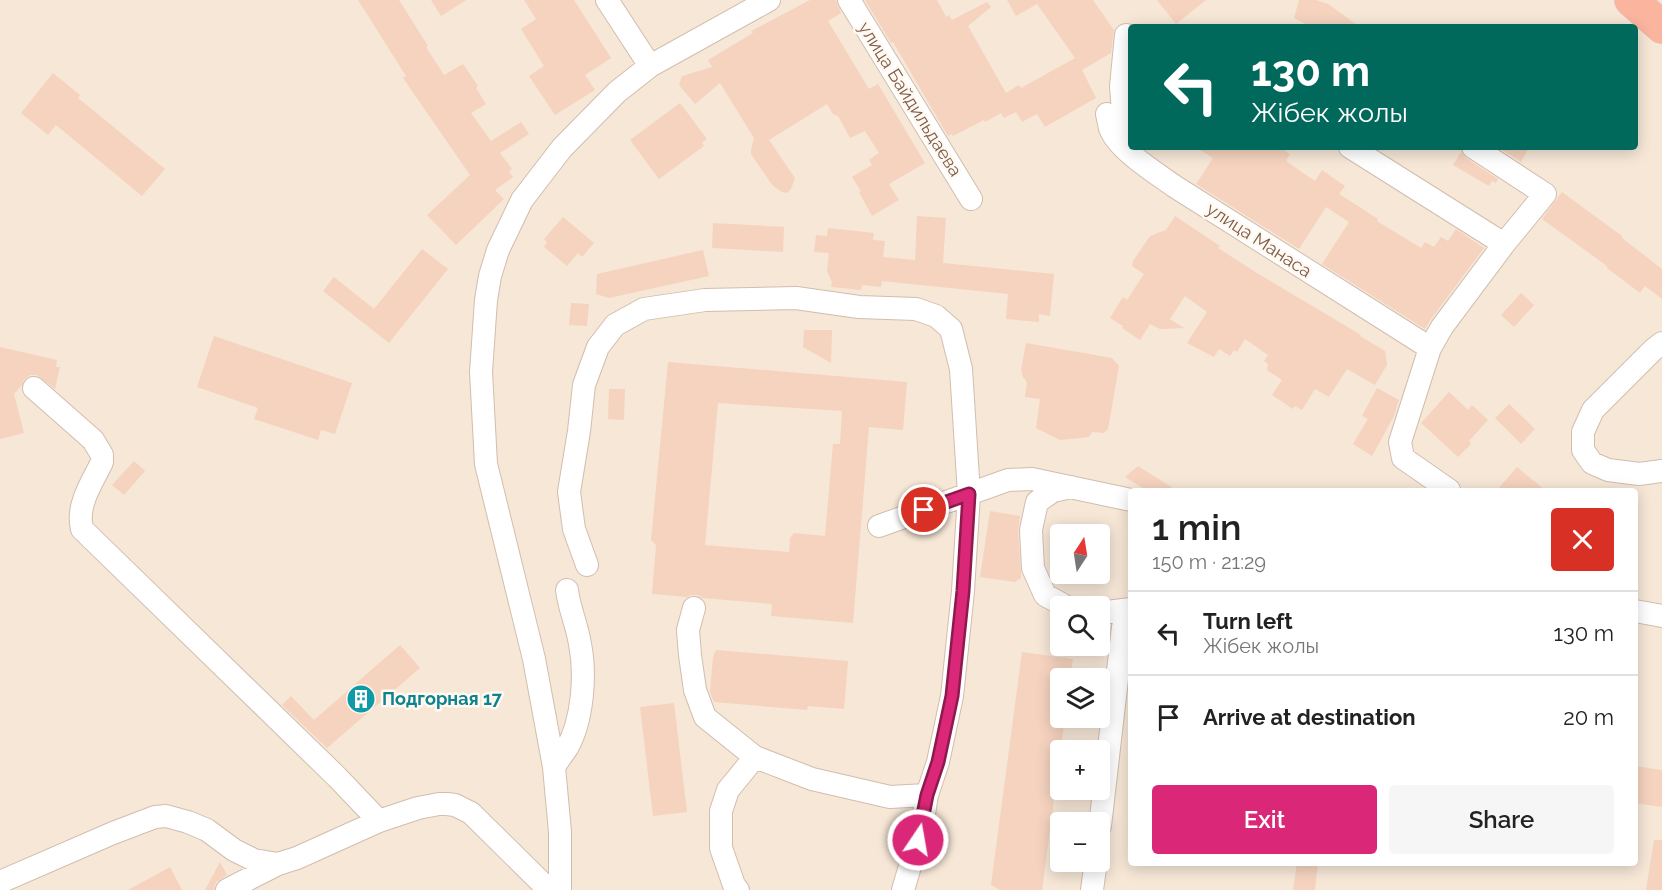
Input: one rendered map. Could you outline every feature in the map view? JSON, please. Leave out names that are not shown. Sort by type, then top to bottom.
[{"type":"highway","points":[[1631,0],[1662,27]]},
{"type":"street","points":[[607,0],[650,66]]},
{"type":"street","points":[[560,890],[560,832],[554,767],[534,659],[486,464],[481,372],[490,276],[498,250],[522,200],[562,148],[617,92],[650,66],[769,0]]},
{"type":"street","name":"улица Байдильдаева","points":[[849,0],[971,199]]},
{"type":"street","points":[[1126,35],[1120,86],[1127,150]]},
{"type":"street","name":"улица Манаса","points":[[1107,114],[1110,130],[1142,163],[1174,186],[1430,348]]},
{"type":"street","points":[[1355,150],[1504,244]]},
{"type":"street","points":[[1446,488],[1403,458],[1400,442],[1430,348],[1442,327],[1504,244],[1545,194],[1478,150]]},
{"type":"street","points":[[587,565],[573,529],[569,492],[584,385],[598,347],[615,325],[644,309],[705,300],[796,298],[859,307],[916,309],[936,316],[951,329],[961,369],[969,494],[963,591],[952,696],[938,762],[927,795],[922,826],[903,890]]},
{"type":"street","points":[[1662,343],[1593,410],[1583,432],[1583,450],[1592,463],[1608,470],[1639,474],[1662,471]]},
{"type":"street","points":[[34,388],[93,440],[102,455],[102,462],[82,504],[80,520],[82,529],[337,777],[379,821]]},
{"type":"street","points":[[879,526],[1008,480],[1032,479],[1128,499]]},
{"type":"street","points":[[1050,598],[1044,595],[1033,568],[1031,530],[1037,502],[1053,491],[1071,487]]},
{"type":"street","points":[[554,767],[568,746],[579,714],[584,676],[580,643],[567,590]]},
{"type":"street","points":[[694,608],[688,630],[689,647],[695,690],[705,717],[755,757],[812,779],[890,797],[927,795]]},
{"type":"street","points":[[1638,612],[1662,616]]},
{"type":"street","points":[[1102,812],[1128,616],[1110,613]]},
{"type":"street","points":[[738,890],[734,885],[721,848],[721,812],[728,790],[755,757]]},
{"type":"street","points":[[226,890],[278,864],[297,858],[379,821],[418,808],[439,804],[455,805],[471,813],[549,890]]},
{"type":"street","points":[[0,882],[147,819],[166,816],[207,830],[234,850],[254,860],[278,864]]},
{"type":"street","points":[[1092,890],[1094,872]]},
{"type":"shaded area","points":[[0,0],[1662,0],[1662,890],[0,890]]},
{"type":"building","points":[[358,0],[399,0],[444,75],[463,64],[478,86],[476,88],[486,104],[471,113],[491,141],[521,122],[529,134],[500,153],[512,169],[509,172],[513,177],[495,190],[504,199],[456,245],[427,215],[470,175],[403,78],[406,76]]},
{"type":"building","points":[[431,0],[466,0],[441,16]]},
{"type":"building","points":[[524,0],[574,0],[611,58],[585,75],[595,90],[555,115],[529,76],[544,66],[521,29],[536,19]]},
{"type":"building","points":[[810,0],[836,0],[841,13],[828,21],[869,89],[878,84],[925,163],[889,184],[899,200],[872,216],[852,177],[872,165],[869,160],[879,153],[865,131],[850,138],[838,116],[833,114],[827,104],[769,140],[795,178],[787,193],[773,186],[751,154],[754,138],[720,83],[695,104],[679,85],[682,76],[712,67],[708,60],[753,33],[751,31]]},
{"type":"building","points":[[865,0],[937,0],[946,17],[949,15],[952,20],[987,2],[991,7],[968,26],[1006,93],[1019,85],[1021,88],[1075,58],[1037,4],[1016,16],[1007,0],[1093,0],[1114,30],[1111,53],[1082,70],[1096,98],[1045,127],[1037,114],[1022,122],[1016,112],[1004,118],[1001,113],[953,136],[952,134],[948,136],[893,42],[891,43]]},
{"type":"building","points":[[1157,0],[1206,0],[1176,24]]},
{"type":"building","points":[[1299,0],[1316,0],[1328,4],[1356,24],[1305,24],[1294,18]]},
{"type":"building","points":[[53,73],[80,95],[78,98],[165,169],[142,196],[56,125],[48,135],[21,113]]},
{"type":"building","points":[[680,103],[707,139],[702,143],[704,146],[659,179],[630,140]]},
{"type":"building","points":[[1200,150],[1284,150],[1290,154],[1286,161],[1315,181],[1322,170],[1345,186],[1339,194],[1421,248],[1425,242],[1434,247],[1441,237],[1448,241],[1456,229],[1484,248],[1425,329],[1322,264],[1349,222],[1326,207],[1299,249],[1196,184],[1213,158]]},
{"type":"building","points":[[1503,150],[1527,150],[1521,162]]},
{"type":"building","points":[[1461,152],[1466,158],[1498,179],[1496,183],[1492,181],[1489,186],[1453,165]]},
{"type":"building","points":[[1562,192],[1662,269],[1662,299],[1645,286],[1640,293],[1542,219]]},
{"type":"building","points":[[917,216],[946,218],[943,263],[1054,274],[1050,316],[1039,314],[1039,322],[1006,319],[1008,294],[882,281],[881,287],[862,285],[861,290],[831,287],[832,282],[827,271],[829,253],[814,252],[816,235],[827,236],[828,228],[874,233],[873,240],[885,241],[883,257],[915,260]]},
{"type":"building","points":[[1175,216],[1220,246],[1218,248],[1385,351],[1387,365],[1375,385],[1347,369],[1329,397],[1315,389],[1302,410],[1295,406],[1293,409],[1272,395],[1282,380],[1267,370],[1268,364],[1264,361],[1268,355],[1245,339],[1237,352],[1234,350],[1230,356],[1219,349],[1214,357],[1187,343],[1207,312],[1185,296],[1170,319],[1184,328],[1160,329],[1150,324],[1140,340],[1110,318],[1123,297],[1127,300],[1144,274],[1132,266],[1133,261],[1150,236],[1166,230]]},
{"type":"building","points":[[563,217],[594,243],[582,257],[578,253],[567,266],[544,247],[547,242],[544,239]]},
{"type":"building","points":[[713,223],[784,227],[783,252],[712,248]]},
{"type":"building","points":[[422,249],[448,269],[389,343],[323,291],[334,277],[374,309]]},
{"type":"building","points":[[703,250],[709,276],[609,298],[596,294],[597,274]]},
{"type":"building","points":[[1521,293],[1534,305],[1514,327],[1501,315]]},
{"type":"building","points":[[571,303],[589,304],[587,326],[569,325]]},
{"type":"building","points":[[804,330],[832,330],[831,363],[803,347]]},
{"type":"building","points":[[214,336],[352,383],[335,434],[321,430],[318,440],[254,419],[258,408],[197,387]]},
{"type":"building","points":[[1026,343],[1112,358],[1119,366],[1108,429],[1104,433],[1092,432],[1089,437],[1060,440],[1036,428],[1040,399],[1025,397],[1027,382],[1021,370]]},
{"type":"building","points":[[0,347],[57,360],[56,367],[60,367],[55,389],[37,375],[30,375],[24,380],[14,394],[24,433],[0,439]]},
{"type":"building","points":[[668,362],[907,382],[903,430],[869,427],[853,623],[771,616],[772,604],[703,598],[697,595],[687,597],[652,594],[656,545],[651,540]],"holes":[[[718,403],[842,411],[840,444],[833,444],[825,536],[794,533],[790,538],[789,552],[705,545]]]},
{"type":"building","points":[[1377,388],[1399,400],[1394,416],[1372,456],[1353,444],[1368,419],[1362,416]]},
{"type":"building","points":[[609,389],[625,389],[624,420],[608,419]]},
{"type":"building","points":[[1449,392],[1468,410],[1472,405],[1488,420],[1469,441],[1471,444],[1458,457],[1421,423]]},
{"type":"building","points":[[1509,404],[1535,429],[1521,444],[1495,418]]},
{"type":"building","points":[[134,461],[145,471],[124,495],[112,485]]},
{"type":"building","points":[[1138,466],[1173,488],[1143,488],[1125,477]]},
{"type":"building","points":[[1517,467],[1543,488],[1499,488]]},
{"type":"building","points":[[990,511],[1020,516],[1018,531],[1021,578],[1015,582],[980,577]]},
{"type":"building","name":"Подгорная 17","points":[[400,645],[420,668],[327,748],[282,705],[291,696],[314,720]]},
{"type":"building","points":[[716,650],[848,661],[844,709],[808,706],[807,710],[714,702],[710,692],[713,657]]},
{"type":"building","points":[[1022,652],[1073,659],[1072,668],[1050,668],[1050,728],[1064,728],[1062,740],[1050,740],[1050,800],[1054,800],[1052,812],[1050,812],[1050,830],[1042,890],[1000,890],[991,885]]},
{"type":"building","points":[[674,703],[687,812],[653,816],[640,707]]},
{"type":"building","points":[[1638,766],[1662,770],[1662,807],[1638,803]]},
{"type":"building","points":[[1654,840],[1662,840],[1662,890],[1646,890]]},
{"type":"building","points":[[220,862],[227,875],[216,882],[214,890],[205,890]]},
{"type":"building","points":[[1296,866],[1318,866],[1315,890],[1293,890]]},
{"type":"building","points":[[170,867],[182,890],[128,890]]},
{"type":"place","name":"Подгорная 17","points":[[361,699]]},
{"type":"route","points":[[918,840],[952,696],[963,591],[969,494],[924,510]]}]
